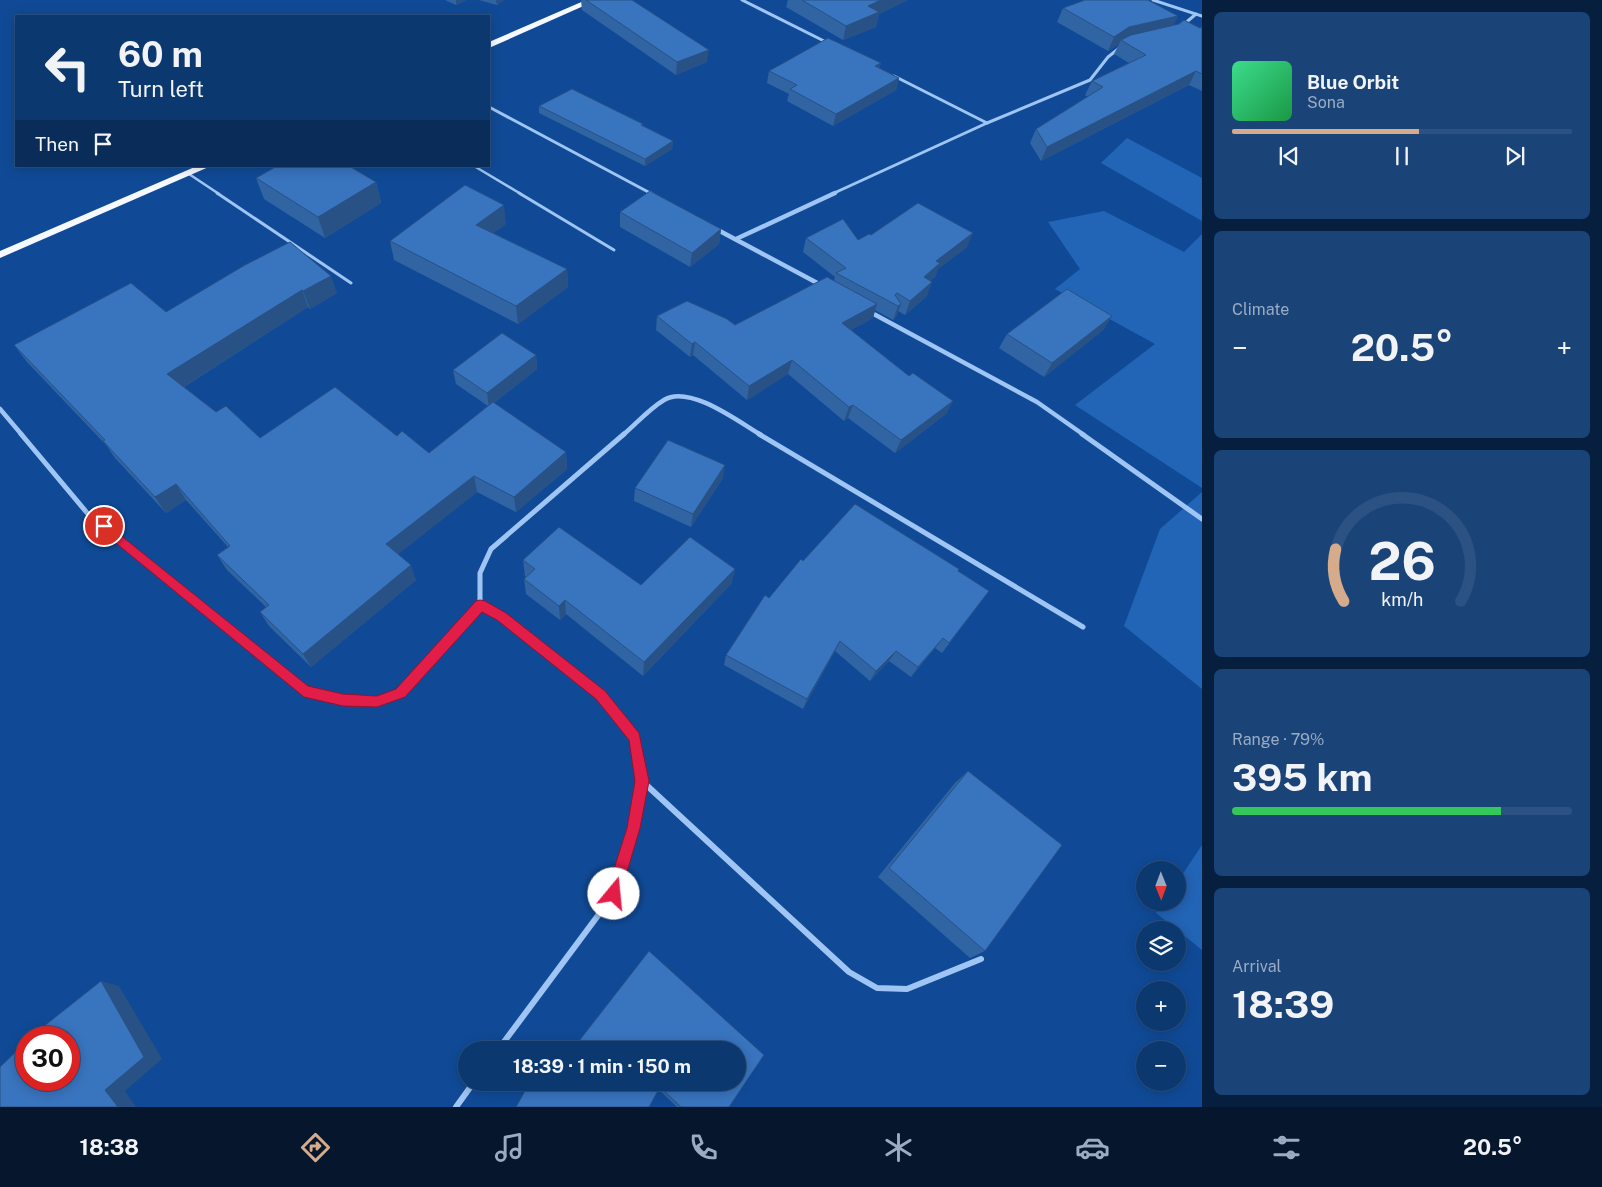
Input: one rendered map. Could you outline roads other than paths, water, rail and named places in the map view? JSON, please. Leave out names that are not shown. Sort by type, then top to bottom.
[{"type":"highway","points":[[490,45],[593,0]]},
{"type":"highway","points":[[0,255],[204,167]]},
{"type":"street","points":[[742,0],[829,44]]},
{"type":"street","points":[[1153,0],[1202,16]]},
{"type":"street","points":[[1177,29],[1196,14]]},
{"type":"street","points":[[736,239],[987,123],[1090,80],[1098,72],[1112,51],[1131,44]]},
{"type":"street","points":[[891,75],[987,123]]},
{"type":"street","points":[[490,108],[656,197]]},
{"type":"street","points":[[709,225],[822,286]]},
{"type":"street","points":[[866,310],[1037,402],[1202,519]]},
{"type":"street","points":[[0,409],[88,514],[304,691],[343,700],[377,701],[400,693],[480,605],[480,573],[491,549],[665,399],[685,396],[708,404],[1083,626]]},
{"type":"street","points":[[480,605],[501,617],[601,695],[635,737],[642,781],[633,828],[614,894],[505,1041]]},
{"type":"street","points":[[642,781],[849,972],[877,988],[907,989],[981,959]]},
{"type":"street","points":[[456,1107],[468,1091]]},
{"type":"lane","points":[[476,167],[614,250]]},
{"type":"lane","points":[[189,174],[351,283]]}]
